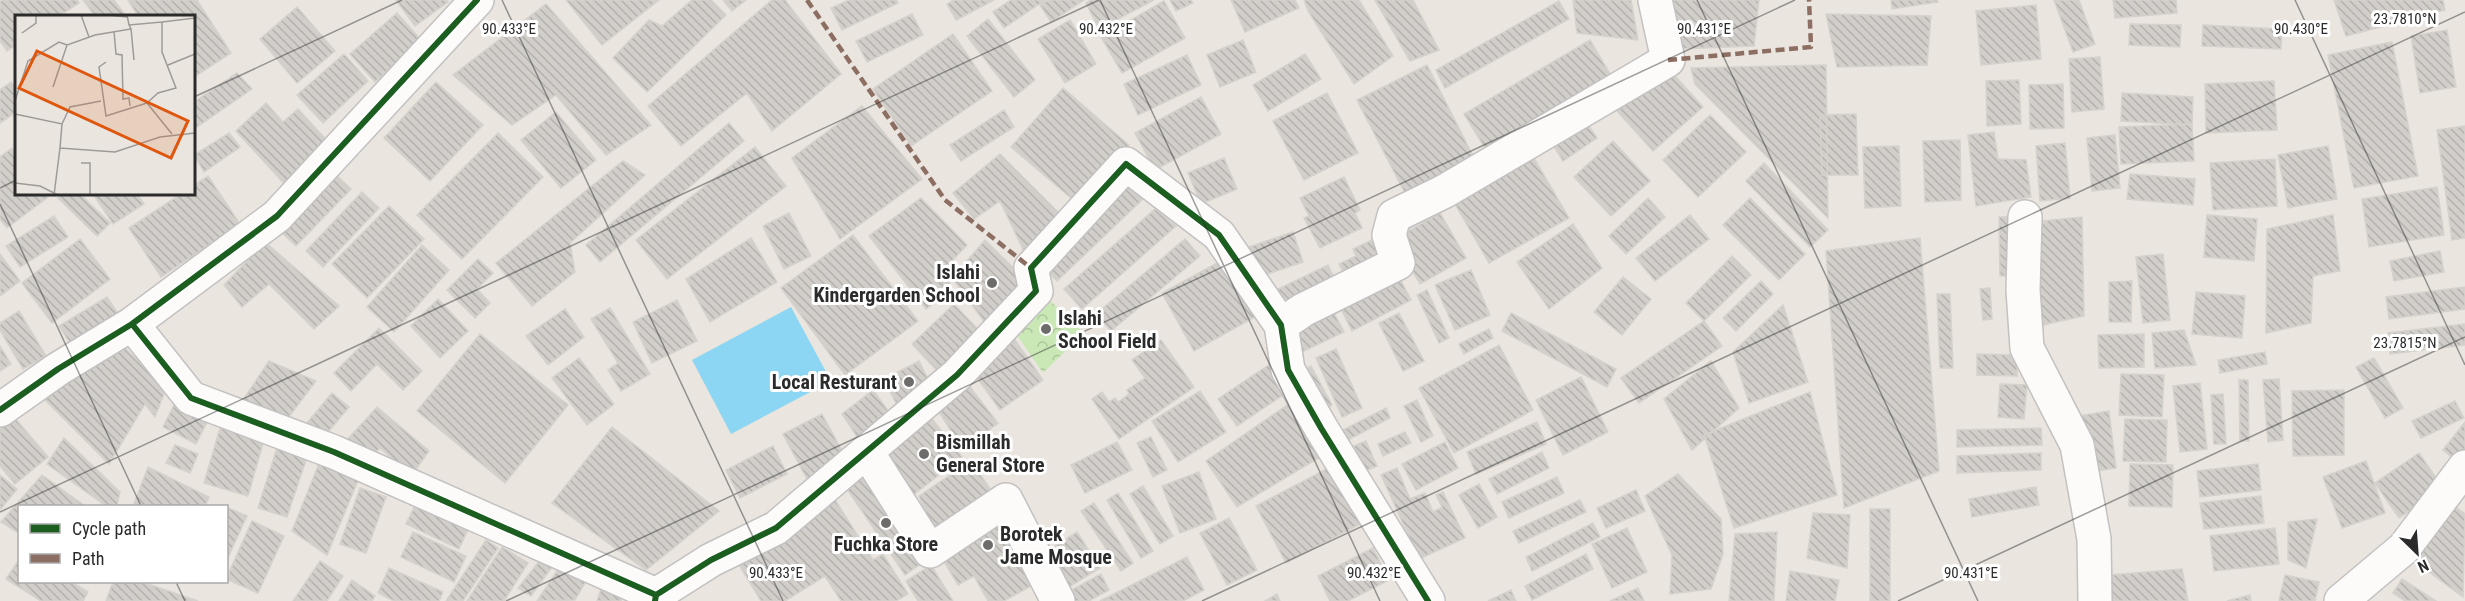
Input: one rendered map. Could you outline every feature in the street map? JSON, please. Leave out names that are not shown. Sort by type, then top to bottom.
[{"type":"street","points":[[0,410],[58,369],[132,324],[277,216],[477,0]]},
{"type":"street","points":[[1281,325],[1303,310],[1398,263],[1389,235],[1394,216],[1444,191],[1668,60],[1655,0]]},
{"type":"street","points":[[132,324],[191,398],[334,452],[655,598],[711,560],[776,528],[957,375],[1036,291],[1031,268],[1126,164],[1219,235],[1281,325],[1288,370],[1321,428],[1428,601]]},
{"type":"street","points":[[2025,217],[2023,290],[2027,348],[2077,445],[2094,539],[2095,601]]},
{"type":"street","points":[[867,452],[930,551],[1006,500],[1058,601]]},
{"type":"street","points":[[2341,601],[2404,548],[2465,467]]},
{"type":"green space","points":[[1041,292],[1084,333],[1043,373],[1010,325]]},
{"type":"water","points":[[791,307],[831,381],[731,434],[692,360]]},
{"type":"building","points":[[3,0],[77,0],[79,3],[61,15],[15,15],[15,46],[7,51],[0,41],[0,2]]},
{"type":"building","points":[[83,0],[114,0],[125,15],[94,15]]},
{"type":"building","points":[[128,0],[197,0],[231,53],[195,76],[195,15],[137,15]]},
{"type":"building","points":[[396,0],[446,0],[448,2],[415,26]]},
{"type":"building","points":[[566,0],[659,0],[602,45]]},
{"type":"building","points":[[692,0],[711,0],[726,15],[647,92],[613,58],[649,20],[662,26]]},
{"type":"building","points":[[723,0],[746,0],[732,11]]},
{"type":"building","points":[[772,0],[785,0],[841,74],[772,131],[747,93],[681,146],[648,106]]},
{"type":"building","points":[[849,0],[896,0],[898,3],[842,30],[831,8]]},
{"type":"building","points":[[954,0],[994,0],[956,20],[947,4]]},
{"type":"building","points":[[1011,0],[1045,0],[1004,28],[993,12]]},
{"type":"building","points":[[1048,0],[1084,0],[1051,22],[1040,5]]},
{"type":"building","points":[[1091,0],[1154,0],[1099,29],[1086,3]]},
{"type":"building","points":[[1170,0],[1191,0],[1193,3],[1176,11]]},
{"type":"building","points":[[1231,0],[1295,0],[1299,8],[1245,32]]},
{"type":"building","points":[[1304,0],[1359,0],[1393,56],[1354,84],[1308,11]]},
{"type":"building","points":[[1375,0],[1413,0],[1439,50],[1410,61]]},
{"type":"building","points":[[1573,0],[1631,0],[1638,40],[1577,33]]},
{"type":"building","points":[[1668,0],[1759,0],[1754,46],[1676,49]]},
{"type":"building","points":[[1891,0],[1937,0],[1938,2],[1892,9]]},
{"type":"building","points":[[2054,0],[2079,0],[2095,44],[2073,52]]},
{"type":"building","points":[[2113,0],[2176,0],[2177,13],[2115,18]]},
{"type":"building","points":[[2334,0],[2443,0],[2445,10],[2346,36]]},
{"type":"building","points":[[1164,1],[1185,38],[1122,73],[1101,37]]},
{"type":"building","points":[[1559,1],[1569,19],[1445,88],[1436,70]]},
{"type":"building","points":[[546,4],[651,125],[606,155],[556,95],[512,125],[453,75]]},
{"type":"building","points":[[2036,5],[2041,59],[1981,65],[1976,11]]},
{"type":"building","points":[[297,7],[335,51],[297,83],[260,39]]},
{"type":"building","points":[[397,13],[421,40],[375,82],[350,54]]},
{"type":"building","points":[[912,14],[923,35],[867,62],[856,41]]},
{"type":"building","points":[[1826,14],[1931,16],[1927,65],[1837,67]]},
{"type":"building","points":[[988,19],[1035,80],[1014,97],[967,36]]},
{"type":"building","points":[[1070,20],[1096,64],[1065,83],[1038,39]]},
{"type":"building","points":[[2130,24],[2181,25],[2180,47],[2129,45]]},
{"type":"building","points":[[2203,25],[2282,29],[2281,49],[2202,46]]},
{"type":"building","points":[[2447,30],[2456,87],[2420,93],[2411,36]]},
{"type":"building","points":[[953,34],[992,91],[911,146],[873,89]]},
{"type":"building","points":[[1243,40],[1256,72],[1220,87],[1207,55]]},
{"type":"building","points":[[1590,40],[1613,79],[1488,153],[1464,114]]},
{"type":"building","points":[[2392,42],[2418,176],[2354,188],[2328,55]]},
{"type":"building","points":[[344,54],[368,81],[323,123],[297,95]]},
{"type":"building","points":[[1305,54],[1321,79],[1268,111],[1253,85]]},
{"type":"building","points":[[1187,55],[1201,85],[1138,115],[1124,84]]},
{"type":"building","points":[[2100,57],[2104,109],[2072,112],[2069,59]]},
{"type":"building","points":[[1427,65],[1478,166],[1409,201],[1357,100]]},
{"type":"building","points":[[1826,65],[1828,218],[1695,84],[1691,68]]},
{"type":"building","points":[[1667,67],[1703,107],[1653,151],[1617,111]]},
{"type":"building","points":[[237,73],[252,89],[195,128],[195,101]]},
{"type":"building","points":[[2019,80],[2021,124],[1987,126],[1986,81]]},
{"type":"building","points":[[2274,81],[2277,130],[2206,133],[2205,84]]},
{"type":"building","points":[[11,82],[15,88],[15,113],[0,123],[0,90]]},
{"type":"building","points":[[436,82],[483,125],[430,181],[384,138]]},
{"type":"building","points":[[2063,84],[2064,128],[2030,129],[2029,85]]},
{"type":"building","points":[[1063,88],[1129,145],[1078,204],[1011,147]]},
{"type":"building","points":[[1327,93],[1358,153],[1304,180],[1273,121]]},
{"type":"building","points":[[2122,93],[2193,97],[2192,125],[2121,121]]},
{"type":"building","points":[[1201,97],[1221,134],[1155,170],[1135,133]]},
{"type":"building","points":[[266,103],[283,122],[298,109],[333,147],[288,188],[236,131]]},
{"type":"building","points":[[862,106],[922,179],[840,239],[792,158]]},
{"type":"building","points":[[1004,110],[1014,127],[961,161],[950,145]]},
{"type":"building","points":[[556,112],[596,160],[561,188],[521,140]]},
{"type":"building","points":[[1856,114],[1858,175],[1822,175],[1820,115]]},
{"type":"building","points":[[1710,115],[1746,152],[1698,197],[1663,160]]},
{"type":"building","points":[[729,123],[744,141],[600,262],[586,245]]},
{"type":"building","points":[[1587,123],[1597,138],[1563,161],[1553,145]]},
{"type":"building","points":[[2192,124],[2194,161],[2121,164],[2119,127]]},
{"type":"building","points":[[2465,126],[2465,238],[2452,240],[2437,130]]},
{"type":"building","points":[[1994,132],[1998,159],[2026,160],[2031,197],[1976,206],[1968,135]]},
{"type":"building","points":[[229,133],[240,147],[204,172],[195,154]]},
{"type":"building","points":[[498,133],[543,177],[462,259],[417,215]]},
{"type":"building","points":[[2115,135],[2120,188],[2092,191],[2087,138]]},
{"type":"building","points":[[1960,140],[1961,200],[1925,202],[1923,141]]},
{"type":"building","points":[[1613,141],[1650,181],[1611,216],[1574,177]]},
{"type":"building","points":[[2065,143],[2070,198],[2040,201],[2036,146]]},
{"type":"building","points":[[1899,146],[1901,206],[1865,208],[1863,147]]},
{"type":"building","points":[[2328,146],[2337,199],[2288,208],[2278,155]]},
{"type":"building","points":[[755,147],[786,186],[667,279],[636,240]]},
{"type":"building","points":[[12,148],[15,153],[15,195],[47,195],[48,197],[7,228],[0,219],[0,157]]},
{"type":"building","points":[[1000,154],[1066,220],[1029,262],[1000,201],[974,219],[953,193]]},
{"type":"building","points":[[1224,158],[1237,189],[1201,204],[1188,173]]},
{"type":"building","points":[[1534,158],[1569,218],[1489,263],[1455,204]]},
{"type":"building","points":[[2275,159],[2277,206],[2213,210],[2210,163]]},
{"type":"building","points":[[623,161],[645,175],[570,243],[575,272],[532,306],[496,263]]},
{"type":"building","points":[[1764,163],[1828,230],[1810,247],[1746,181]]},
{"type":"building","points":[[333,172],[351,189],[296,246],[277,228]]},
{"type":"building","points":[[2130,174],[2195,179],[2193,205],[2127,199]]},
{"type":"building","points":[[208,176],[240,224],[161,277],[129,228],[179,195],[195,195],[195,184]]},
{"type":"building","points":[[1344,177],[1360,210],[1355,213],[1362,228],[1320,248],[1304,218],[1309,216],[1300,198]]},
{"type":"building","points":[[1122,179],[1143,199],[1057,281],[1042,266]]},
{"type":"building","points":[[2437,187],[2444,235],[2369,247],[2362,199]]},
{"type":"building","points":[[362,192],[379,208],[323,267],[306,251]]},
{"type":"building","points":[[61,195],[81,195],[110,223],[97,236],[58,198]]},
{"type":"building","points":[[94,195],[138,195],[144,204],[113,224]]},
{"type":"building","points":[[921,198],[967,245],[946,267],[951,291],[926,309],[869,236]]},
{"type":"building","points":[[1648,198],[1665,217],[1626,254],[1609,236]]},
{"type":"building","points":[[1750,198],[1805,254],[1779,280],[1723,225]]},
{"type":"building","points":[[389,206],[424,239],[367,298],[332,264]]},
{"type":"building","points":[[1155,209],[1176,226],[1082,309],[1064,289]]},
{"type":"building","points":[[789,213],[811,256],[784,269],[763,226]]},
{"type":"building","points":[[1440,213],[1466,258],[1420,284],[1394,239]]},
{"type":"building","points":[[1690,215],[1709,239],[1655,281],[1636,258]]},
{"type":"building","points":[[2207,215],[2257,219],[2254,261],[2204,257]]},
{"type":"building","points":[[2333,215],[2340,271],[2313,276],[2311,323],[2266,333],[2267,229]]},
{"type":"building","points":[[54,216],[68,237],[20,267],[6,246]]},
{"type":"building","points":[[1999,217],[2019,217],[2019,276],[2000,276]]},
{"type":"building","points":[[2082,217],[2084,316],[2038,326],[2033,222]]},
{"type":"building","points":[[1573,224],[1602,268],[1549,309],[1517,262]]},
{"type":"building","points":[[1293,232],[1303,262],[1259,277],[1249,247]]},
{"type":"building","points":[[853,235],[918,321],[845,375],[781,288]]},
{"type":"building","points":[[1380,236],[1389,254],[1345,275],[1339,264],[1356,256],[1353,249]]},
{"type":"building","points":[[751,238],[777,282],[710,322],[686,279]]},
{"type":"building","points":[[1920,238],[1939,471],[1844,508],[1826,251]]},
{"type":"building","points":[[80,239],[110,279],[52,323],[22,283]]},
{"type":"building","points":[[1185,239],[1200,256],[1111,331],[1096,314]]},
{"type":"building","points":[[985,240],[1029,283],[986,324],[952,278]]},
{"type":"building","points":[[265,242],[339,306],[314,329],[269,284],[242,307],[224,285]]},
{"type":"building","points":[[422,245],[449,270],[394,332],[367,307]]},
{"type":"building","points":[[2440,251],[2444,272],[2394,281],[2390,261]]},
{"type":"building","points":[[0,254],[20,281],[0,296]]},
{"type":"building","points":[[2163,254],[2170,320],[2143,323],[2136,257]]},
{"type":"building","points":[[1732,256],[1751,275],[1704,321],[1686,303]]},
{"type":"building","points":[[1228,257],[1260,314],[1194,351],[1162,293]]},
{"type":"building","points":[[478,259],[493,273],[477,289],[490,303],[475,318],[447,290]]},
{"type":"building","points":[[1328,265],[1338,286],[1282,313],[1272,292]]},
{"type":"building","points":[[1471,270],[1490,315],[1455,330],[1435,285]]},
{"type":"building","points":[[1398,275],[1411,300],[1352,331],[1339,305]]},
{"type":"building","points":[[1623,277],[1651,299],[1622,335],[1594,312]]},
{"type":"building","points":[[1761,281],[1773,294],[1736,331],[1723,318]]},
{"type":"building","points":[[2132,281],[2131,322],[2109,322],[2109,282]]},
{"type":"building","points":[[2465,287],[2465,309],[2389,319],[2386,297]]},
{"type":"building","points":[[1990,288],[1992,319],[1983,320],[1980,289]]},
{"type":"building","points":[[1427,290],[1449,338],[1439,343],[1417,295]]},
{"type":"building","points":[[2196,292],[2245,296],[2242,338],[2192,334]]},
{"type":"building","points":[[1937,294],[1950,294],[1953,368],[1940,368]]},
{"type":"building","points":[[107,297],[121,318],[73,348],[59,326]]},
{"type":"building","points":[[438,299],[468,331],[440,358],[411,326]]},
{"type":"building","points":[[677,300],[697,341],[652,363],[633,322]]},
{"type":"building","points":[[954,304],[987,339],[944,378],[912,344]]},
{"type":"building","points":[[1783,305],[1808,382],[1749,403],[1733,352]]},
{"type":"building","points":[[610,308],[650,374],[621,391],[608,370],[618,363],[591,319]]},
{"type":"building","points":[[565,309],[584,337],[548,365],[526,336]]},
{"type":"building","points":[[1332,309],[1344,332],[1302,352],[1291,329]]},
{"type":"building","points":[[19,311],[46,356],[23,369],[0,330],[0,323]]},
{"type":"building","points":[[1399,313],[1424,361],[1403,371],[1379,323]]},
{"type":"building","points":[[1511,313],[1616,369],[1607,387],[1502,331]]},
{"type":"building","points":[[1704,321],[1722,346],[1639,403],[1621,378]]},
{"type":"building","points":[[2465,324],[2465,345],[2390,354],[2388,333]]},
{"type":"building","points":[[379,328],[422,371],[403,390],[377,364],[351,391],[334,373]]},
{"type":"building","points":[[1489,329],[1493,338],[1464,354],[1459,344]]},
{"type":"building","points":[[2184,330],[2196,365],[2155,368],[2152,333]]},
{"type":"building","points":[[480,334],[568,405],[505,483],[417,411]]},
{"type":"building","points":[[2144,334],[2144,367],[2099,368],[2098,335]]},
{"type":"building","points":[[1013,337],[1043,380],[1000,410],[970,368]]},
{"type":"building","points":[[1161,340],[1194,387],[1119,439],[1092,399],[1102,392],[1109,402],[1115,398],[1118,402],[1129,394],[1127,390],[1145,378],[1132,360]]},
{"type":"building","points":[[1499,345],[1533,410],[1454,453],[1419,388]]},
{"type":"building","points":[[0,346],[11,364],[0,371]]},
{"type":"building","points":[[125,348],[166,389],[155,417],[145,404],[109,464],[39,394]]},
{"type":"building","points":[[1336,349],[1362,408],[1342,417],[1316,358]]},
{"type":"building","points":[[2265,352],[2267,364],[2220,373],[2218,360]]},
{"type":"building","points":[[1977,354],[2017,355],[2017,376],[1977,375]]},
{"type":"building","points":[[579,358],[614,404],[587,425],[552,378]]},
{"type":"building","points":[[2374,358],[2403,408],[2385,418],[2356,367]]},
{"type":"building","points":[[269,361],[316,381],[285,422],[241,403]]},
{"type":"building","points":[[919,361],[931,385],[896,403],[884,379]]},
{"type":"building","points":[[1711,361],[1739,408],[1692,450],[1664,399]]},
{"type":"building","points":[[1270,364],[1289,391],[1237,426],[1218,399]]},
{"type":"building","points":[[1311,366],[1332,405],[1318,413],[1296,374]]},
{"type":"building","points":[[2121,374],[2164,375],[2162,417],[2119,415]]},
{"type":"building","points":[[1581,377],[1608,432],[1563,455],[1536,400]]},
{"type":"building","points":[[963,378],[998,423],[963,450],[932,401]]},
{"type":"building","points":[[2279,379],[2283,440],[2268,442],[2263,380]]},
{"type":"building","points":[[2239,380],[2248,380],[2249,441],[2240,441]]},
{"type":"building","points":[[2200,383],[2207,449],[2180,452],[2173,386]]},
{"type":"building","points":[[2000,384],[2027,385],[2024,419],[1998,417]]},
{"type":"building","points":[[873,390],[897,423],[863,446],[842,414]]},
{"type":"building","points":[[2344,390],[2344,455],[2293,456],[2292,391]]},
{"type":"building","points":[[1200,391],[1226,432],[1178,462],[1152,421]]},
{"type":"building","points":[[1810,392],[1837,495],[1734,528],[1704,435]]},
{"type":"building","points":[[332,393],[349,407],[319,443],[302,429]]},
{"type":"building","points":[[2223,394],[2226,444],[2214,444],[2211,395]]},
{"type":"building","points":[[1296,399],[1325,454],[1237,507],[1206,461]]},
{"type":"building","points":[[1417,400],[1433,436],[1421,442],[1404,406]]},
{"type":"building","points":[[2455,401],[2464,418],[2421,438],[2412,421]]},
{"type":"building","points":[[175,403],[208,420],[196,444],[163,427]]},
{"type":"building","points":[[377,407],[429,451],[412,475],[380,448],[371,458],[347,440]]},
{"type":"building","points":[[1386,408],[1390,418],[1344,442],[1339,432]]},
{"type":"building","points":[[8,410],[48,457],[15,484],[0,466],[0,417]]},
{"type":"building","points":[[926,411],[962,457],[912,496],[881,448]]},
{"type":"building","points":[[2109,411],[2116,468],[2086,473],[2078,416]]},
{"type":"building","points":[[822,414],[848,462],[809,483],[783,434]]},
{"type":"building","points":[[2125,419],[2167,420],[2166,462],[2123,461]]},
{"type":"building","points":[[1537,422],[1546,444],[1476,474],[1467,452]]},
{"type":"building","points":[[2465,422],[2465,455],[2459,463],[2443,450]]},
{"type":"building","points":[[612,427],[719,511],[646,570],[552,503]]},
{"type":"building","points":[[220,428],[264,440],[248,496],[204,483]]},
{"type":"building","points":[[2041,428],[2042,445],[1957,447],[1957,430]]},
{"type":"building","points":[[1405,432],[1411,443],[1383,456],[1378,444]]},
{"type":"building","points":[[1151,437],[1167,470],[1153,477],[1137,443]]},
{"type":"building","points":[[64,438],[120,492],[117,505],[105,505],[47,464]]},
{"type":"building","points":[[1366,441],[1377,466],[1358,474],[1347,449]]},
{"type":"building","points":[[1117,442],[1132,470],[1085,493],[1071,465]]},
{"type":"building","points":[[1445,442],[1458,468],[1416,490],[1402,464]]},
{"type":"building","points":[[175,445],[198,454],[190,473],[166,463]]},
{"type":"building","points":[[773,446],[787,474],[740,498],[726,470]]},
{"type":"building","points":[[277,448],[307,457],[287,517],[258,508]]},
{"type":"building","points":[[1542,452],[1549,468],[1497,494],[1489,479]]},
{"type":"building","points":[[2041,453],[2041,470],[1957,473],[1957,456]]},
{"type":"building","points":[[2419,453],[2443,488],[2399,518],[2375,483]]},
{"type":"building","points":[[320,461],[360,476],[327,555],[292,531]]},
{"type":"building","points":[[971,461],[998,500],[936,539],[919,496]]},
{"type":"building","points":[[2366,461],[2385,513],[2342,528],[2323,477]]},
{"type":"building","points":[[1336,464],[1366,521],[1286,563],[1256,506]]},
{"type":"building","points":[[2130,464],[2173,465],[2172,507],[2129,506]]},
{"type":"building","points":[[2258,464],[2261,490],[2200,497],[2197,471]]},
{"type":"building","points":[[148,467],[209,497],[205,505],[134,504]]},
{"type":"building","points":[[1397,468],[1410,499],[1425,493],[1433,512],[1442,507],[1436,495],[1443,492],[1465,538],[1419,559],[1381,475]]},
{"type":"building","points":[[864,469],[925,561],[905,575],[843,483]]},
{"type":"building","points":[[1199,472],[1216,519],[1180,533],[1162,486]]},
{"type":"building","points":[[1678,474],[1721,519],[1723,554],[1711,589],[1670,594],[1672,555],[1645,496]]},
{"type":"building","points":[[0,475],[17,489],[0,510]]},
{"type":"building","points":[[42,475],[84,505],[18,505],[18,533],[1,522]]},
{"type":"building","points":[[1557,477],[1564,493],[1509,518],[1502,502]]},
{"type":"building","points":[[1479,484],[1497,517],[1478,528],[1459,495]]},
{"type":"building","points":[[1143,486],[1173,536],[1160,544],[1130,494]]},
{"type":"building","points":[[2036,487],[2039,505],[1972,517],[1969,499]]},
{"type":"building","points":[[360,488],[386,497],[366,553],[340,544]]},
{"type":"building","points":[[1636,490],[1645,511],[1606,528],[1597,508]]},
{"type":"building","points":[[1118,493],[1153,551],[1141,558],[1107,500]]},
{"type":"building","points":[[2261,496],[2264,523],[2204,529],[2200,503]]},
{"type":"building","points":[[834,498],[873,560],[883,554],[908,594],[896,601],[841,601],[825,576],[785,601],[761,601],[736,560]]},
{"type":"building","points":[[418,499],[471,523],[459,549],[406,524]]},
{"type":"building","points":[[2445,499],[2465,514],[2463,597],[2405,554]]},
{"type":"building","points":[[1580,500],[1586,512],[1519,543],[1513,531]]},
{"type":"building","points":[[1094,503],[1133,563],[1121,571],[1081,511]]},
{"type":"building","points":[[228,508],[247,516],[228,558]]},
{"type":"building","points":[[1870,509],[1890,509],[1890,601],[1870,601]]},
{"type":"building","points":[[1813,513],[1850,515],[1847,568],[1807,558]]},
{"type":"building","points":[[1001,518],[1045,578],[1004,601],[988,601],[974,576],[958,585],[939,553]]},
{"type":"building","points":[[1229,518],[1257,570],[1227,585],[1200,533]]},
{"type":"building","points":[[2317,519],[2306,568],[2288,560],[2288,522]]},
{"type":"building","points":[[252,521],[284,536],[258,593],[228,580],[228,575]]},
{"type":"building","points":[[1593,523],[1600,537],[1532,571],[1526,557]]},
{"type":"building","points":[[1627,528],[1647,572],[1612,588],[1592,544]]},
{"type":"building","points":[[2275,528],[2279,564],[2214,571],[2210,536]]},
{"type":"building","points":[[413,532],[466,556],[454,582],[401,557]]},
{"type":"building","points":[[1077,532],[1100,568],[1061,592],[1039,556]]},
{"type":"building","points":[[1777,532],[1774,601],[1729,601],[1735,534]]},
{"type":"building","points":[[486,540],[498,548],[463,601],[446,601]]},
{"type":"building","points":[[502,547],[528,563],[504,601],[467,601]]},
{"type":"building","points":[[1373,548],[1389,580],[1348,601],[1330,601],[1318,576]]},
{"type":"building","points":[[1586,554],[1593,569],[1532,600],[1525,586]]},
{"type":"building","points":[[1187,557],[1204,590],[1183,601],[1100,601]]},
{"type":"building","points":[[541,559],[552,567],[531,596],[518,588]]},
{"type":"building","points":[[18,561],[18,583],[74,583],[88,592],[83,601],[41,601],[6,579]]},
{"type":"building","points":[[320,561],[343,576],[327,601],[293,601]]},
{"type":"building","points":[[931,565],[953,601],[918,601],[906,581]]},
{"type":"building","points":[[389,568],[443,592],[439,601],[394,601],[378,593]]},
{"type":"building","points":[[559,568],[588,578],[575,600],[537,601]]},
{"type":"building","points":[[2182,569],[2188,601],[2111,601],[2111,575]]},
{"type":"building","points":[[1790,571],[1839,580],[1835,601],[1786,601]]},
{"type":"building","points":[[1101,574],[1109,590],[1089,601],[1066,601],[1062,595]]},
{"type":"building","points":[[2285,575],[2319,582],[2315,601],[2279,601]]},
{"type":"building","points":[[2402,579],[2436,601],[2405,601],[2393,593]]},
{"type":"building","points":[[352,580],[375,596],[372,601],[339,601]]},
{"type":"building","points":[[113,583],[145,583],[198,601],[106,601]]},
{"type":"building","points":[[603,583],[625,590],[621,601],[597,601]]},
{"type":"building","points":[[1638,588],[1644,601],[1610,601]]},
{"type":"building","points":[[1511,590],[1516,601],[1488,601]]},
{"type":"building","points":[[1277,594],[1280,601],[1265,601]]},
{"type":"building","points":[[2250,595],[2251,601],[2227,601]]},
{"type":"marked path","points":[[807,0],[945,200],[1031,268]]},
{"type":"marked path","points":[[1668,60],[1811,47],[1809,0]]},
{"type":"cycle path","points":[[0,410],[58,369],[132,324],[277,216],[477,0]]},
{"type":"cycle path","points":[[656,595],[711,560],[776,528],[957,375],[1036,291],[1031,268],[1126,164],[1219,235],[1281,325],[1288,370],[1321,428],[1428,601]]},
{"type":"cycle path","points":[[132,324],[191,398],[334,452],[656,595],[655,601]]},
{"type":"place","name":"Islahi Kindergarden School","points":[[992,283]]},
{"type":"place","name":"Islahi School Field","points":[[1046,329]]},
{"type":"place","name":"Local Resturant","points":[[909,382]]},
{"type":"place","name":"Bismillah General Store","points":[[924,454]]},
{"type":"place","name":"Fuchka Store","points":[[886,523]]},
{"type":"place","name":"Borotek Jame Mosque","points":[[988,545]]}]
